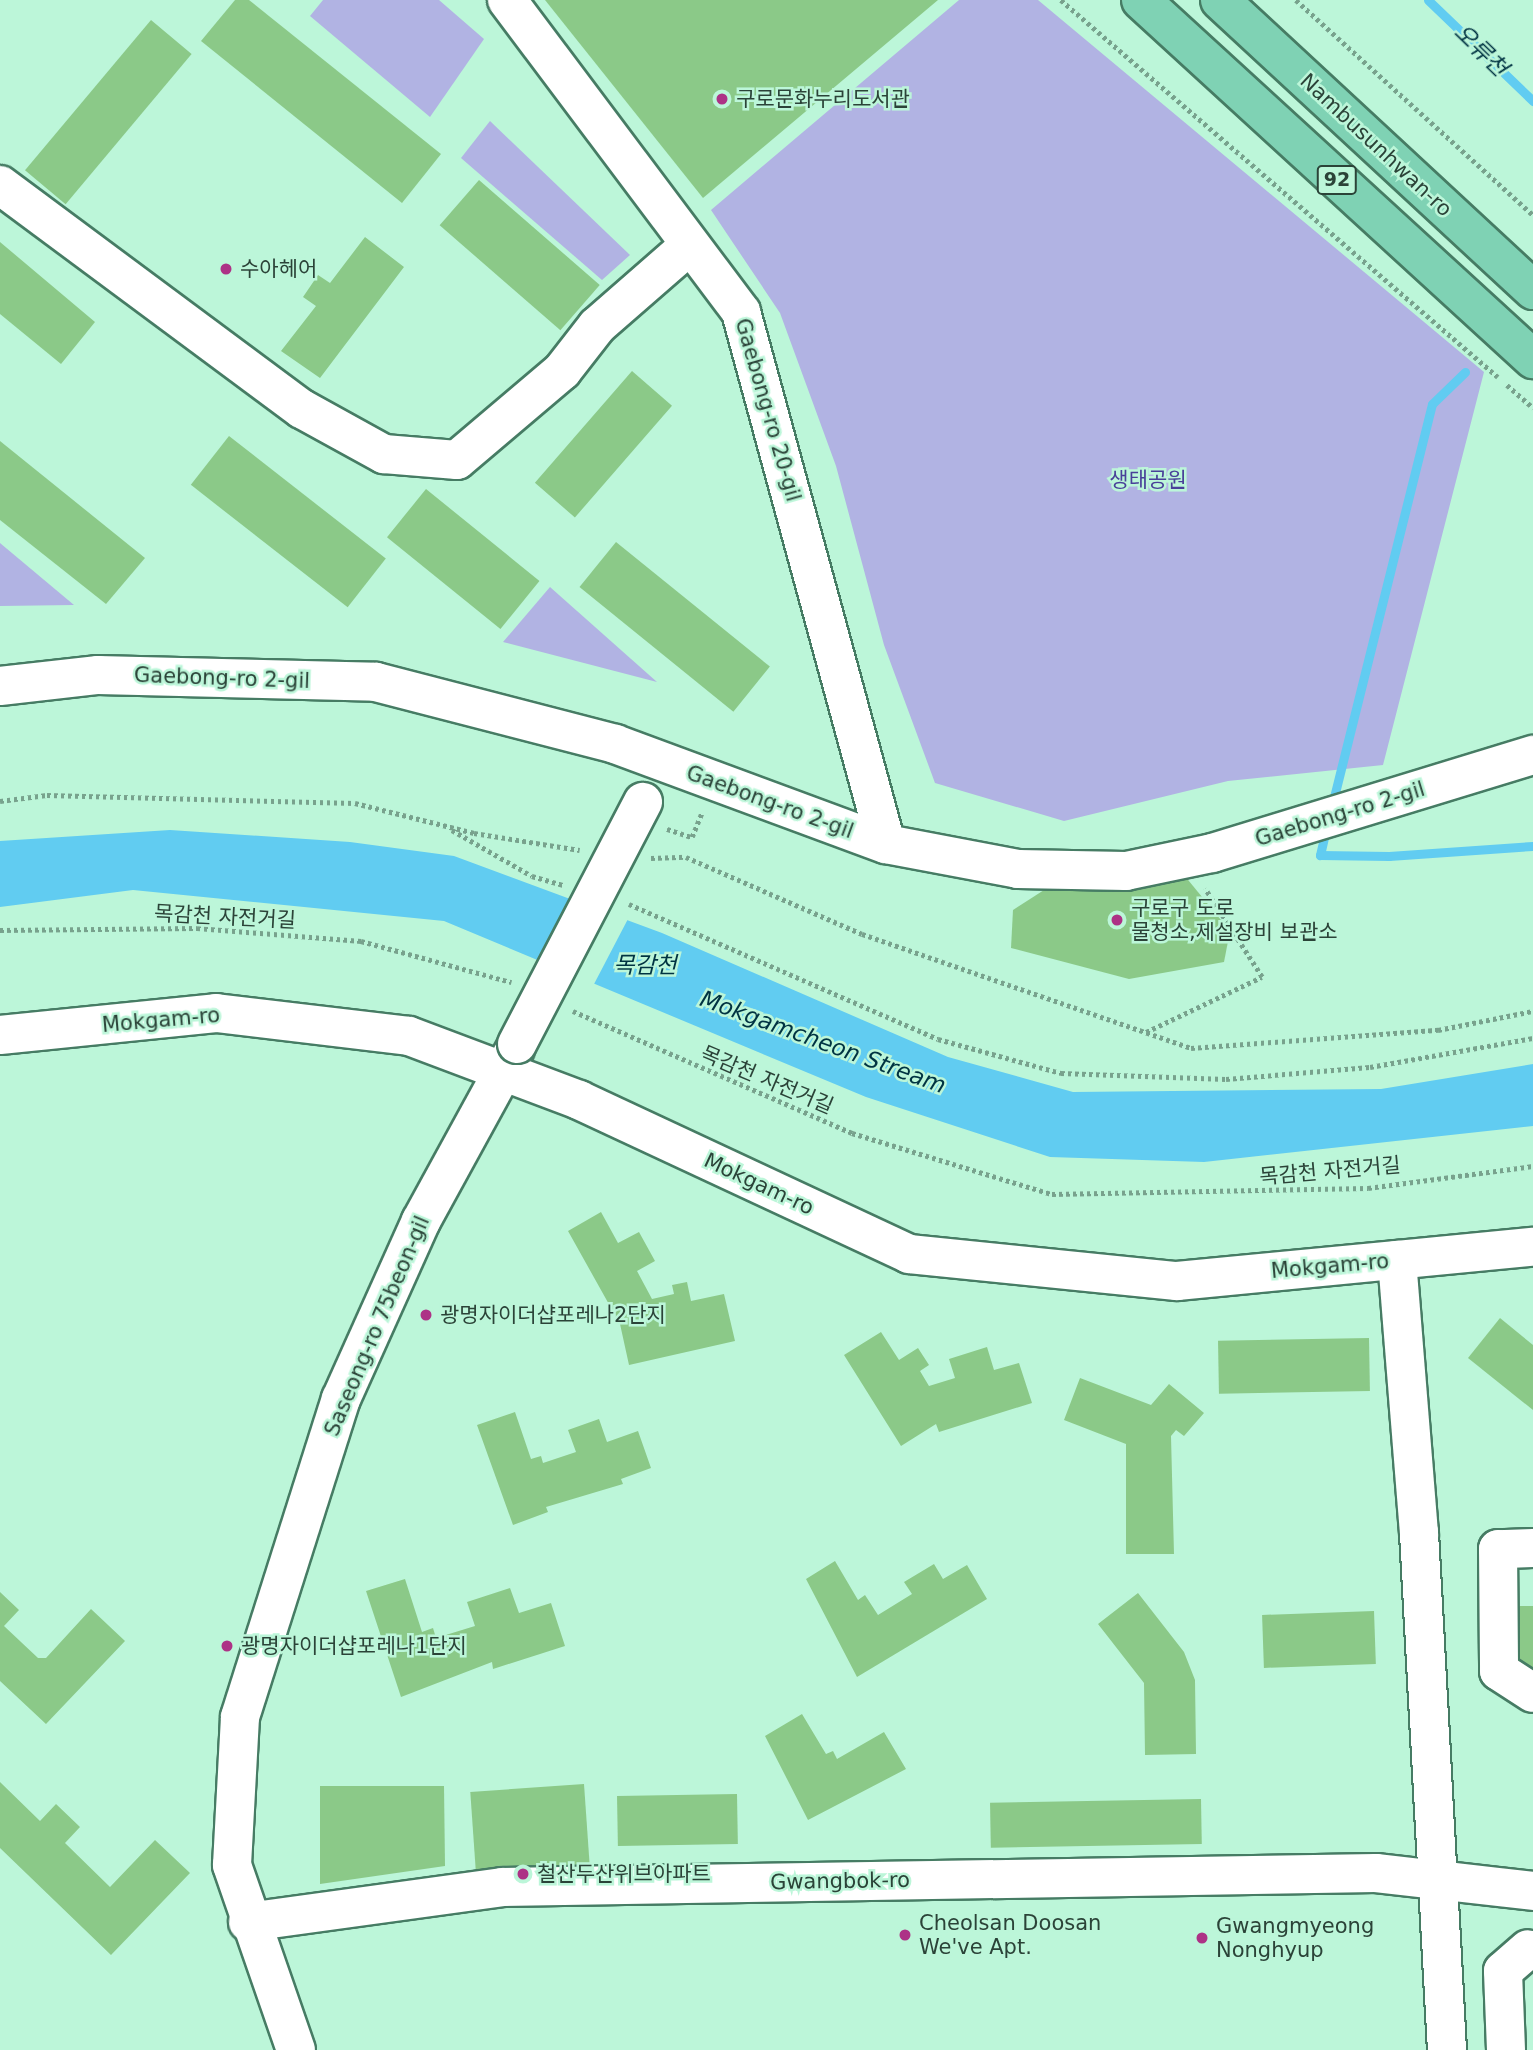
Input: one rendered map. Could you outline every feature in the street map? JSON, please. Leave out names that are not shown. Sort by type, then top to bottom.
[{"type":"main road","name":"92","points":[[1141,0],[1533,359]]},
{"type":"main road","name":"Nambusunhwan-ro","points":[[1220,0],[1533,290]]},
{"type":"street","name":"Gaebong-ro 20-gil","points":[[507,0],[741,313],[886,844]]},
{"type":"street","points":[[0,185],[303,409],[384,454],[457,460],[562,371],[597,326],[690,245]]},
{"type":"street","name":"Gaebong-ro 2-gil","points":[[0,686],[98,675],[376,682],[615,744],[886,844],[1018,869],[1126,871],[1198,856],[1533,755]]},
{"type":"street","name":"Saseong-ro 75beon-gil","points":[[296,2050],[248,1922],[232,1865],[240,1717],[341,1399],[421,1221],[510,1058],[663,763]]},
{"type":"street","name":"Mokgam-ro","points":[[0,1035],[216,1013],[409,1036],[510,1058],[579,1100],[909,1254],[1177,1281],[1533,1247]]},
{"type":"street","points":[[1397,1260],[1419,1533],[1435,1879],[1447,2050]]},
{"type":"street","points":[[1533,1548],[1498,1549],[1499,1671],[1533,1693]]},
{"type":"street","name":"Gwangbok-ro","points":[[248,1922],[502,1887],[1376,1873],[1529,1891]]},
{"type":"street","points":[[1506,2050],[1503,1971],[1531,1949],[1529,1891]]},
{"type":"path","points":[[1061,0],[1533,408]]},
{"type":"path","points":[[1296,0],[1533,215]]},
{"type":"path","points":[[0,801],[47,795],[355,803],[446,827],[586,851]]},
{"type":"path","points":[[446,827],[533,876],[569,887]]},
{"type":"path","points":[[1146,1032],[1262,977],[1198,856]]},
{"type":"path","points":[[639,858],[687,858],[862,934],[1191,1048],[1438,1030],[1533,1011]]},
{"type":"path","points":[[618,901],[938,1039],[1061,1073],[1226,1079],[1370,1067],[1533,1038]]},
{"type":"path","name":"목감천 자전거길","points":[[0,930],[197,929],[361,941],[515,984]]},
{"type":"path","name":"목감천 자전거길","points":[[564,1007],[852,1133],[1052,1194],[1368,1188],[1533,1166]]},
{"type":"green space","points":[[323,0],[439,0],[484,39],[430,117],[310,16]]},
{"type":"green space","name":"생태공원","points":[[959,0],[1038,0],[1484,372],[1383,765],[1228,781],[1064,821],[935,783],[884,645],[836,466],[780,313],[711,210]]},
{"type":"green space","points":[[490,121],[630,255],[602,280],[461,158]]},
{"type":"green space","points":[[0,543],[74,605],[0,606]]},
{"type":"green space","points":[[550,587],[657,682],[503,642]]},
{"type":"water","name":"목감천","points":[[170,830],[350,842],[454,856],[662,933],[948,1057],[1073,1092],[1381,1089],[1533,1064],[1533,1126],[1204,1162],[1050,1157],[866,1097],[444,921],[133,890],[0,907],[0,841]]},
{"type":"pier","points":[[575,897],[629,917],[593,986],[541,964]]},
{"type":"building","points":[[235,0],[249,0],[441,154],[402,203],[201,41]]},
{"type":"building","name":"구로문화누리도서관","points":[[545,0],[938,0],[703,198]]},
{"type":"building","points":[[151,20],[192,54],[66,204],[25,170]]},
{"type":"building","points":[[479,180],[600,285],[560,330],[440,225]]},
{"type":"building","points":[[365,237],[404,267],[320,378],[281,351],[316,306],[303,297],[318,275],[330,283]]},
{"type":"building","points":[[0,242],[95,322],[61,364],[0,314]]},
{"type":"building","points":[[632,371],[672,406],[575,517],[535,483]]},
{"type":"building","points":[[229,436],[386,559],[348,607],[191,485]]},
{"type":"building","points":[[0,441],[145,558],[106,604],[0,520]]},
{"type":"building","points":[[426,489],[539,581],[500,629],[387,537]]},
{"type":"building","points":[[616,542],[770,667],[733,712],[579,587]]},
{"type":"building","name":"구로구 도로 물청소,제설장비 보관소","points":[[1184,875],[1230,931],[1224,962],[1129,979],[1011,948],[1013,910],[1055,883]]},
{"type":"building","points":[[601,1212],[618,1243],[639,1232],[655,1261],[637,1271],[652,1299],[674,1294],[672,1285],[687,1282],[691,1301],[724,1294],[735,1341],[629,1365],[620,1324],[568,1231]]},
{"type":"building","points":[[1500,1318],[1533,1345],[1533,1410],[1468,1358]]},
{"type":"building","points":[[881,1332],[899,1360],[918,1348],[929,1365],[920,1371],[929,1386],[955,1378],[949,1359],[987,1347],[994,1370],[1019,1363],[1032,1403],[939,1432],[936,1424],[901,1446],[844,1355]]},
{"type":"building","points":[[1369,1338],[1370,1391],[1219,1394],[1218,1341]]},
{"type":"building","points":[[1080,1378],[1151,1405],[1169,1384],[1204,1413],[1184,1436],[1176,1430],[1171,1436],[1174,1554],[1126,1554],[1126,1444],[1064,1420]]},
{"type":"building","points":[[515,1412],[531,1459],[541,1456],[543,1463],[576,1452],[568,1430],[599,1419],[607,1442],[638,1431],[651,1468],[621,1479],[623,1484],[546,1507],[548,1512],[513,1525],[477,1425]]},
{"type":"building","points":[[835,1561],[858,1600],[865,1595],[878,1615],[912,1594],[904,1582],[934,1564],[943,1579],[967,1565],[987,1599],[857,1677],[806,1579]]},
{"type":"building","points":[[405,1579],[422,1632],[433,1628],[436,1638],[475,1626],[467,1602],[510,1588],[519,1613],[551,1603],[565,1646],[493,1669],[492,1662],[401,1697],[366,1591]]},
{"type":"building","points":[[0,1592],[19,1610],[4,1626],[38,1658],[46,1658],[91,1609],[125,1641],[46,1724],[0,1681]]},
{"type":"building","points":[[1138,1593],[1184,1652],[1195,1680],[1196,1754],[1145,1755],[1144,1683],[1098,1624]]},
{"type":"building","points":[[1517,1606],[1533,1606],[1533,1669],[1517,1669]]},
{"type":"building","points":[[1374,1611],[1376,1664],[1264,1668],[1262,1615]]},
{"type":"building","points":[[802,1714],[826,1754],[833,1751],[837,1759],[884,1732],[906,1769],[808,1820],[765,1736]]},
{"type":"building","points":[[0,1782],[40,1821],[56,1804],[80,1827],[65,1843],[110,1887],[155,1840],[190,1873],[111,1955],[0,1848]]},
{"type":"building","points":[[584,1784],[590,1864],[476,1872],[470,1792]]},
{"type":"building","points":[[320,1786],[444,1786],[445,1866],[320,1884]]},
{"type":"building","points":[[737,1794],[738,1844],[618,1846],[617,1796]]},
{"type":"building","points":[[1201,1799],[1202,1844],[991,1848],[990,1803]]},
{"type":"waterway","name":"오류천","points":[[1428,0],[1533,101]]},
{"type":"waterway","points":[[1332,805],[1432,404],[1465,372]]},
{"type":"waterway","points":[[1326,829],[1320,855],[1389,856],[1533,846]]},
{"type":"place","name":"구로문화누리도서관","points":[[722,99]]},
{"type":"place","name":"수아헤어","points":[[226,269]]},
{"type":"place","name":"구로구 도로 물청소,제설장비 보관소","points":[[1117,920]]},
{"type":"place","name":"광명자이더샵포레나2단지","points":[[426,1315]]},
{"type":"place","name":"광명자이더샵포레나1단지","points":[[227,1646]]},
{"type":"place","name":"철산두산위브아파트","points":[[523,1874]]},
{"type":"place","name":"Cheolsan Doosan We've Apt.","points":[[905,1935]]},
{"type":"place","name":"Gwangmyeong Nonghyup","points":[[1202,1938]]},
{"type":"water label","name":"Mokgamcheon Stream","points":[[823,1042]]}]
